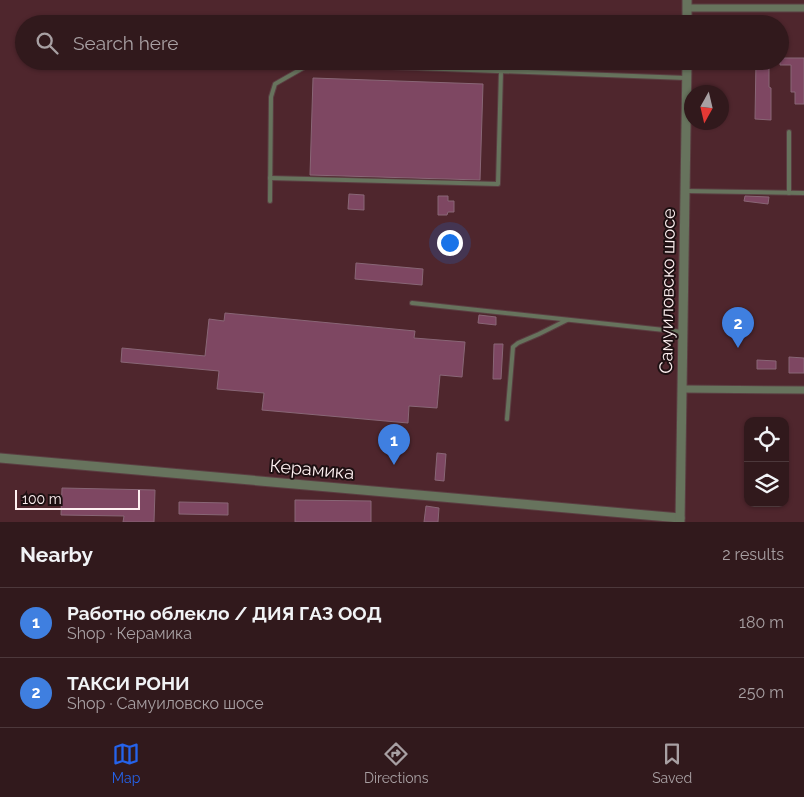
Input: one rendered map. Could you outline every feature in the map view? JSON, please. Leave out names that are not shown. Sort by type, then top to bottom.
[{"type":"street","points":[[687,4],[804,8]]},
{"type":"street","name":"Самуиловско шосе","points":[[680,520],[686,70]]},
{"type":"street","points":[[682,389],[804,390]]},
{"type":"street","name":"Керамика","points":[[0,458],[680,520]]},
{"type":"lane","points":[[270,201],[272,97],[275,84],[300,70]]},
{"type":"lane","points":[[453,70],[686,78]]},
{"type":"lane","points":[[270,178],[498,184],[501,72]]},
{"type":"lane","points":[[789,132],[789,192]]},
{"type":"lane","points":[[685,191],[804,193]]},
{"type":"lane","points":[[412,303],[683,332]]},
{"type":"lane","points":[[507,419],[513,347],[567,320]]},
{"type":"shaded area","points":[[0,0],[804,0],[804,522],[0,522]]},
{"type":"building","points":[[789,58],[804,58],[804,104],[795,104],[795,92],[791,92],[791,65],[789,65]]},
{"type":"building","points":[[756,70],[769,70],[771,120],[755,119]]},
{"type":"building","points":[[313,78],[483,84],[480,180],[310,175]]},
{"type":"building","points":[[349,194],[364,195],[364,210],[348,209]]},
{"type":"building","points":[[438,196],[448,196],[448,201],[454,201],[454,212],[448,212],[447,215],[438,215]]},
{"type":"building","points":[[745,196],[769,197],[768,204],[744,201]]},
{"type":"building","points":[[356,263],[423,269],[422,285],[355,279]]},
{"type":"building","points":[[225,313],[415,331],[414,338],[465,342],[462,377],[440,375],[437,408],[409,406],[408,423],[262,410],[264,393],[217,389],[219,371],[121,362],[122,348],[205,356],[209,319],[224,321]]},
{"type":"building","points":[[479,315],[496,317],[496,325],[478,323]]},
{"type":"building","points":[[494,344],[503,344],[501,379],[493,379]]},
{"type":"building","points":[[789,357],[804,358],[804,373],[789,373]]},
{"type":"building","points":[[757,360],[776,361],[776,369],[757,369]]},
{"type":"building","points":[[437,453],[446,454],[444,481],[435,480]]},
{"type":"building","points":[[62,488],[155,490],[154,522],[123,522],[124,516],[61,515]]},
{"type":"building","points":[[295,500],[371,501],[371,522],[295,522]]},
{"type":"building","points":[[179,502],[228,503],[228,515],[179,514]]},
{"type":"building","points":[[426,506],[439,508],[438,522],[424,522]]},
{"type":"place","name":"ТАКСИ РОНИ","points":[[738,348]]},
{"type":"place","name":"Работно облекло / ДИЯ ГАЗ ООД","points":[[394,465]]}]
